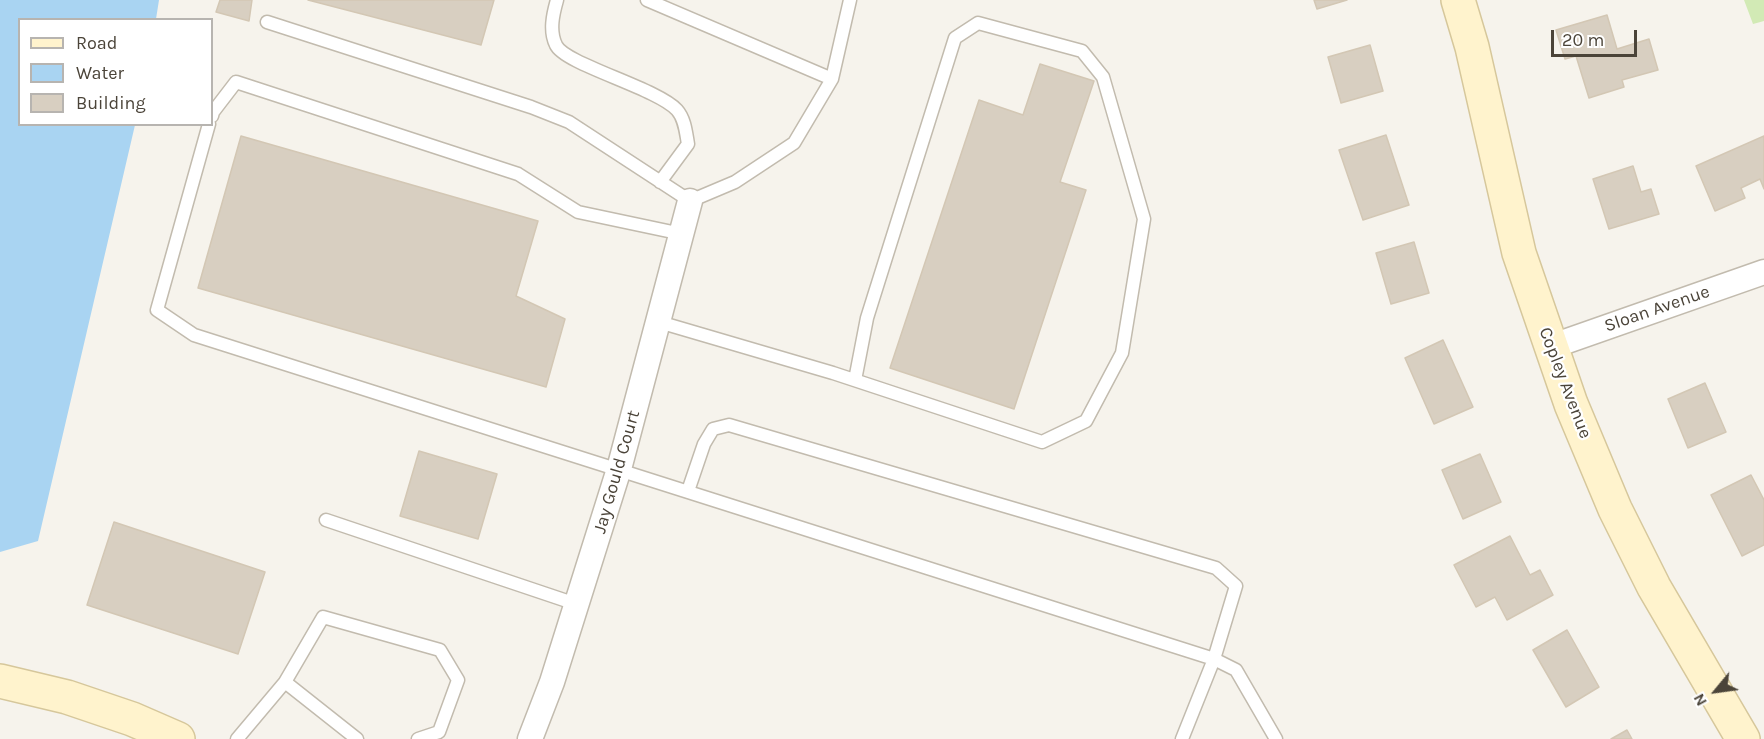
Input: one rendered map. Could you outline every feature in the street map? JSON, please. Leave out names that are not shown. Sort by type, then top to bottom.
[{"type":"street","name":"Copley Avenue","points":[[1458,0],[1472,47],[1519,253],[1570,404],[1615,509],[1654,587],[1743,739]]},
{"type":"street","name":"Jay Gould Court","points":[[530,739],[552,682],[619,469],[690,201]]},
{"type":"street","name":"Sloan Avenue","points":[[1550,347],[1764,272]]},
{"type":"street","points":[[0,681],[67,697],[132,719],[178,739]]},
{"type":"lane","points":[[557,0],[553,13],[552,30],[556,47],[568,56],[634,85],[677,109],[685,124],[688,144],[660,182]]},
{"type":"lane","points":[[647,0],[832,79]]},
{"type":"lane","points":[[267,22],[531,107],[569,122],[690,201],[735,182],[794,143],[832,79],[850,0]]},
{"type":"lane","points":[[659,322],[855,380],[1042,442],[1086,421],[1122,353],[1144,219],[1103,77],[1082,51],[978,23],[955,38],[867,318],[855,380]]},
{"type":"lane","points":[[213,112],[236,82],[518,174],[578,212],[682,234]]},
{"type":"lane","points":[[208,126],[157,310],[194,335],[1214,659],[1236,670],[1276,739]]},
{"type":"lane","points":[[688,491],[704,444],[713,429],[729,425],[1216,568],[1236,586],[1214,659],[1182,739]]},
{"type":"lane","points":[[326,520],[576,604]]},
{"type":"lane","points":[[237,739],[285,682],[322,617],[440,650],[458,680],[439,732],[418,739]]},
{"type":"lane","points":[[285,682],[357,739]]},
{"type":"green space","points":[[1744,0],[1764,0],[1764,21],[1753,24]]},
{"type":"water","points":[[0,0],[159,0],[156,18],[18,18],[18,126],[135,126],[38,541],[0,552]]},
{"type":"building","points":[[220,0],[252,0],[249,21],[216,12]]},
{"type":"building","points":[[308,0],[494,0],[481,45]]},
{"type":"building","points":[[1314,0],[1347,0],[1317,9]]},
{"type":"building","points":[[1607,15],[1617,49],[1649,39],[1658,70],[1622,80],[1624,87],[1589,98],[1576,56],[1565,59],[1556,30]]},
{"type":"building","points":[[1370,45],[1383,91],[1341,103],[1328,57]]},
{"type":"building","points":[[1040,64],[1094,81],[1060,182],[1086,190],[1014,409],[890,368],[979,100],[1023,115]]},
{"type":"building","points":[[1386,135],[1409,205],[1363,220],[1339,150]]},
{"type":"building","points":[[241,136],[538,221],[516,296],[565,319],[546,387],[198,288]]},
{"type":"building","points":[[1764,136],[1764,189],[1760,179],[1741,188],[1745,198],[1715,211],[1696,166]]},
{"type":"building","points":[[1633,166],[1641,192],[1651,189],[1659,214],[1609,229],[1593,179]]},
{"type":"building","points":[[1414,242],[1429,293],[1391,304],[1376,253]]},
{"type":"building","points":[[1443,340],[1473,407],[1434,424],[1405,358]]},
{"type":"building","points":[[1705,383],[1726,432],[1688,448],[1668,399]]},
{"type":"building","points":[[419,451],[497,474],[478,539],[400,516]]},
{"type":"building","points":[[1480,454],[1501,502],[1463,519],[1442,470]]},
{"type":"building","points":[[1751,475],[1764,500],[1764,545],[1742,556],[1711,495]]},
{"type":"building","points":[[114,522],[265,572],[238,654],[87,605]]},
{"type":"building","points":[[1510,536],[1530,575],[1540,570],[1553,595],[1507,620],[1495,597],[1476,607],[1454,565]]},
{"type":"building","points":[[1567,630],[1599,687],[1566,707],[1533,650]]},
{"type":"building","points":[[1627,730],[1632,739],[1611,739]]}]
